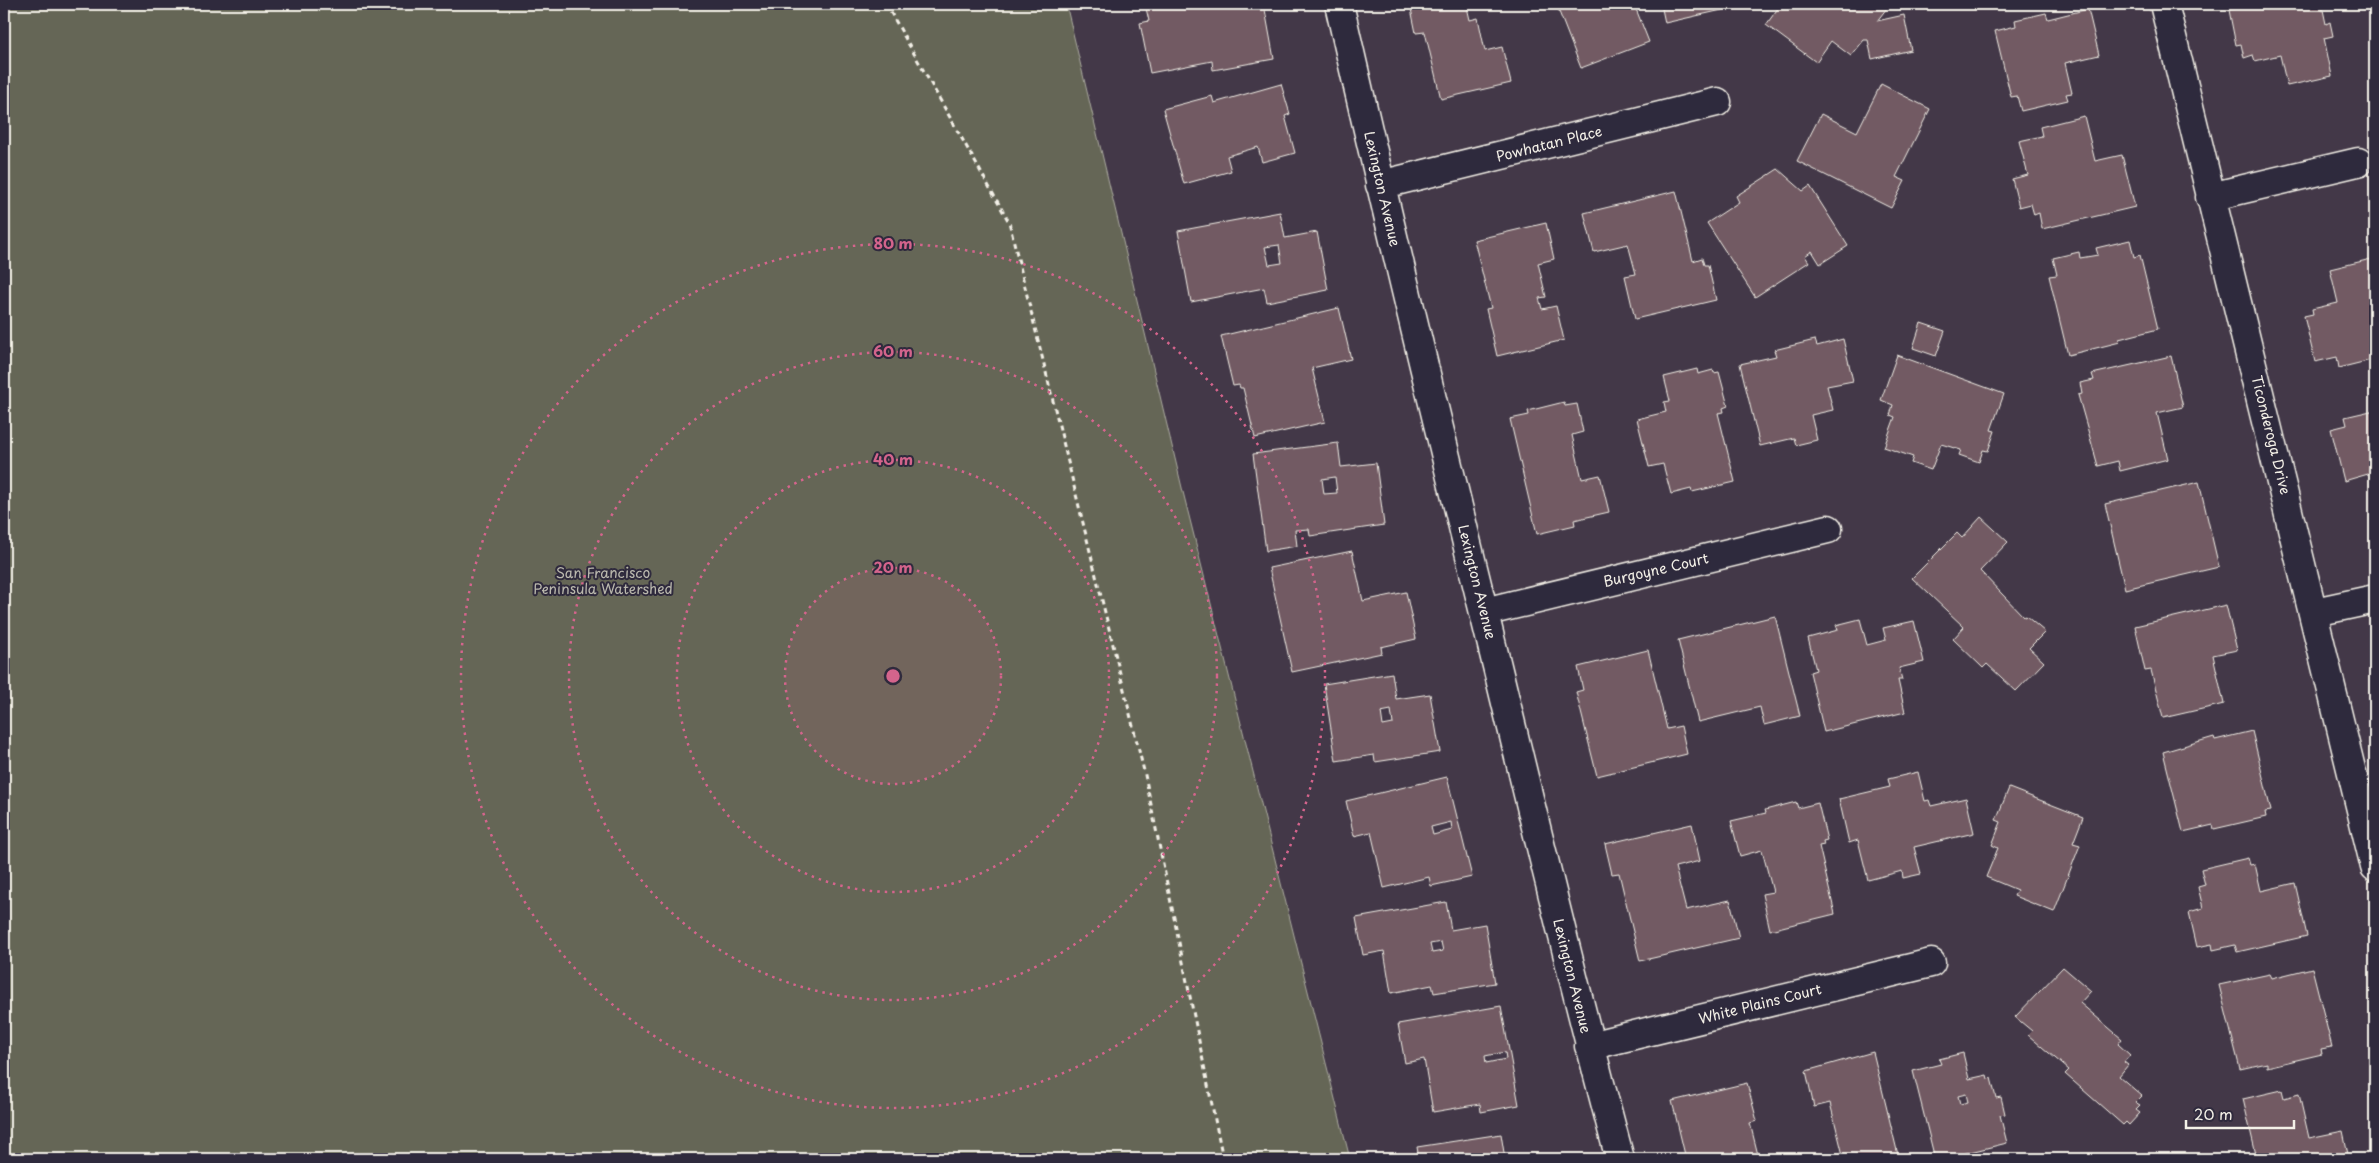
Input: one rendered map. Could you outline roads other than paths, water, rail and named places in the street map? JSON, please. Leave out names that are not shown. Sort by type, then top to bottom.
[{"type":"street","name":"Lexington Avenue","points":[[1339,4],[1380,185],[1589,1046],[1620,1159]]},
{"type":"street","name":"Ticonderoga Drive","points":[[2164,4],[2210,196],[2315,612],[2375,866]]},
{"type":"street","name":"Powhatan Place","points":[[1380,185],[1717,102]]},
{"type":"street","points":[[2210,196],[2358,162]]},
{"type":"street","name":"Burgoyne Court","points":[[1484,612],[1828,529]]},
{"type":"street","points":[[2315,612],[2375,599]]},
{"type":"street","name":"White Plains Court","points":[[1589,1046],[1931,963]]},
{"type":"park label","name":"San Francisco Peninsula Watershed","points":[[603,582]]}]
